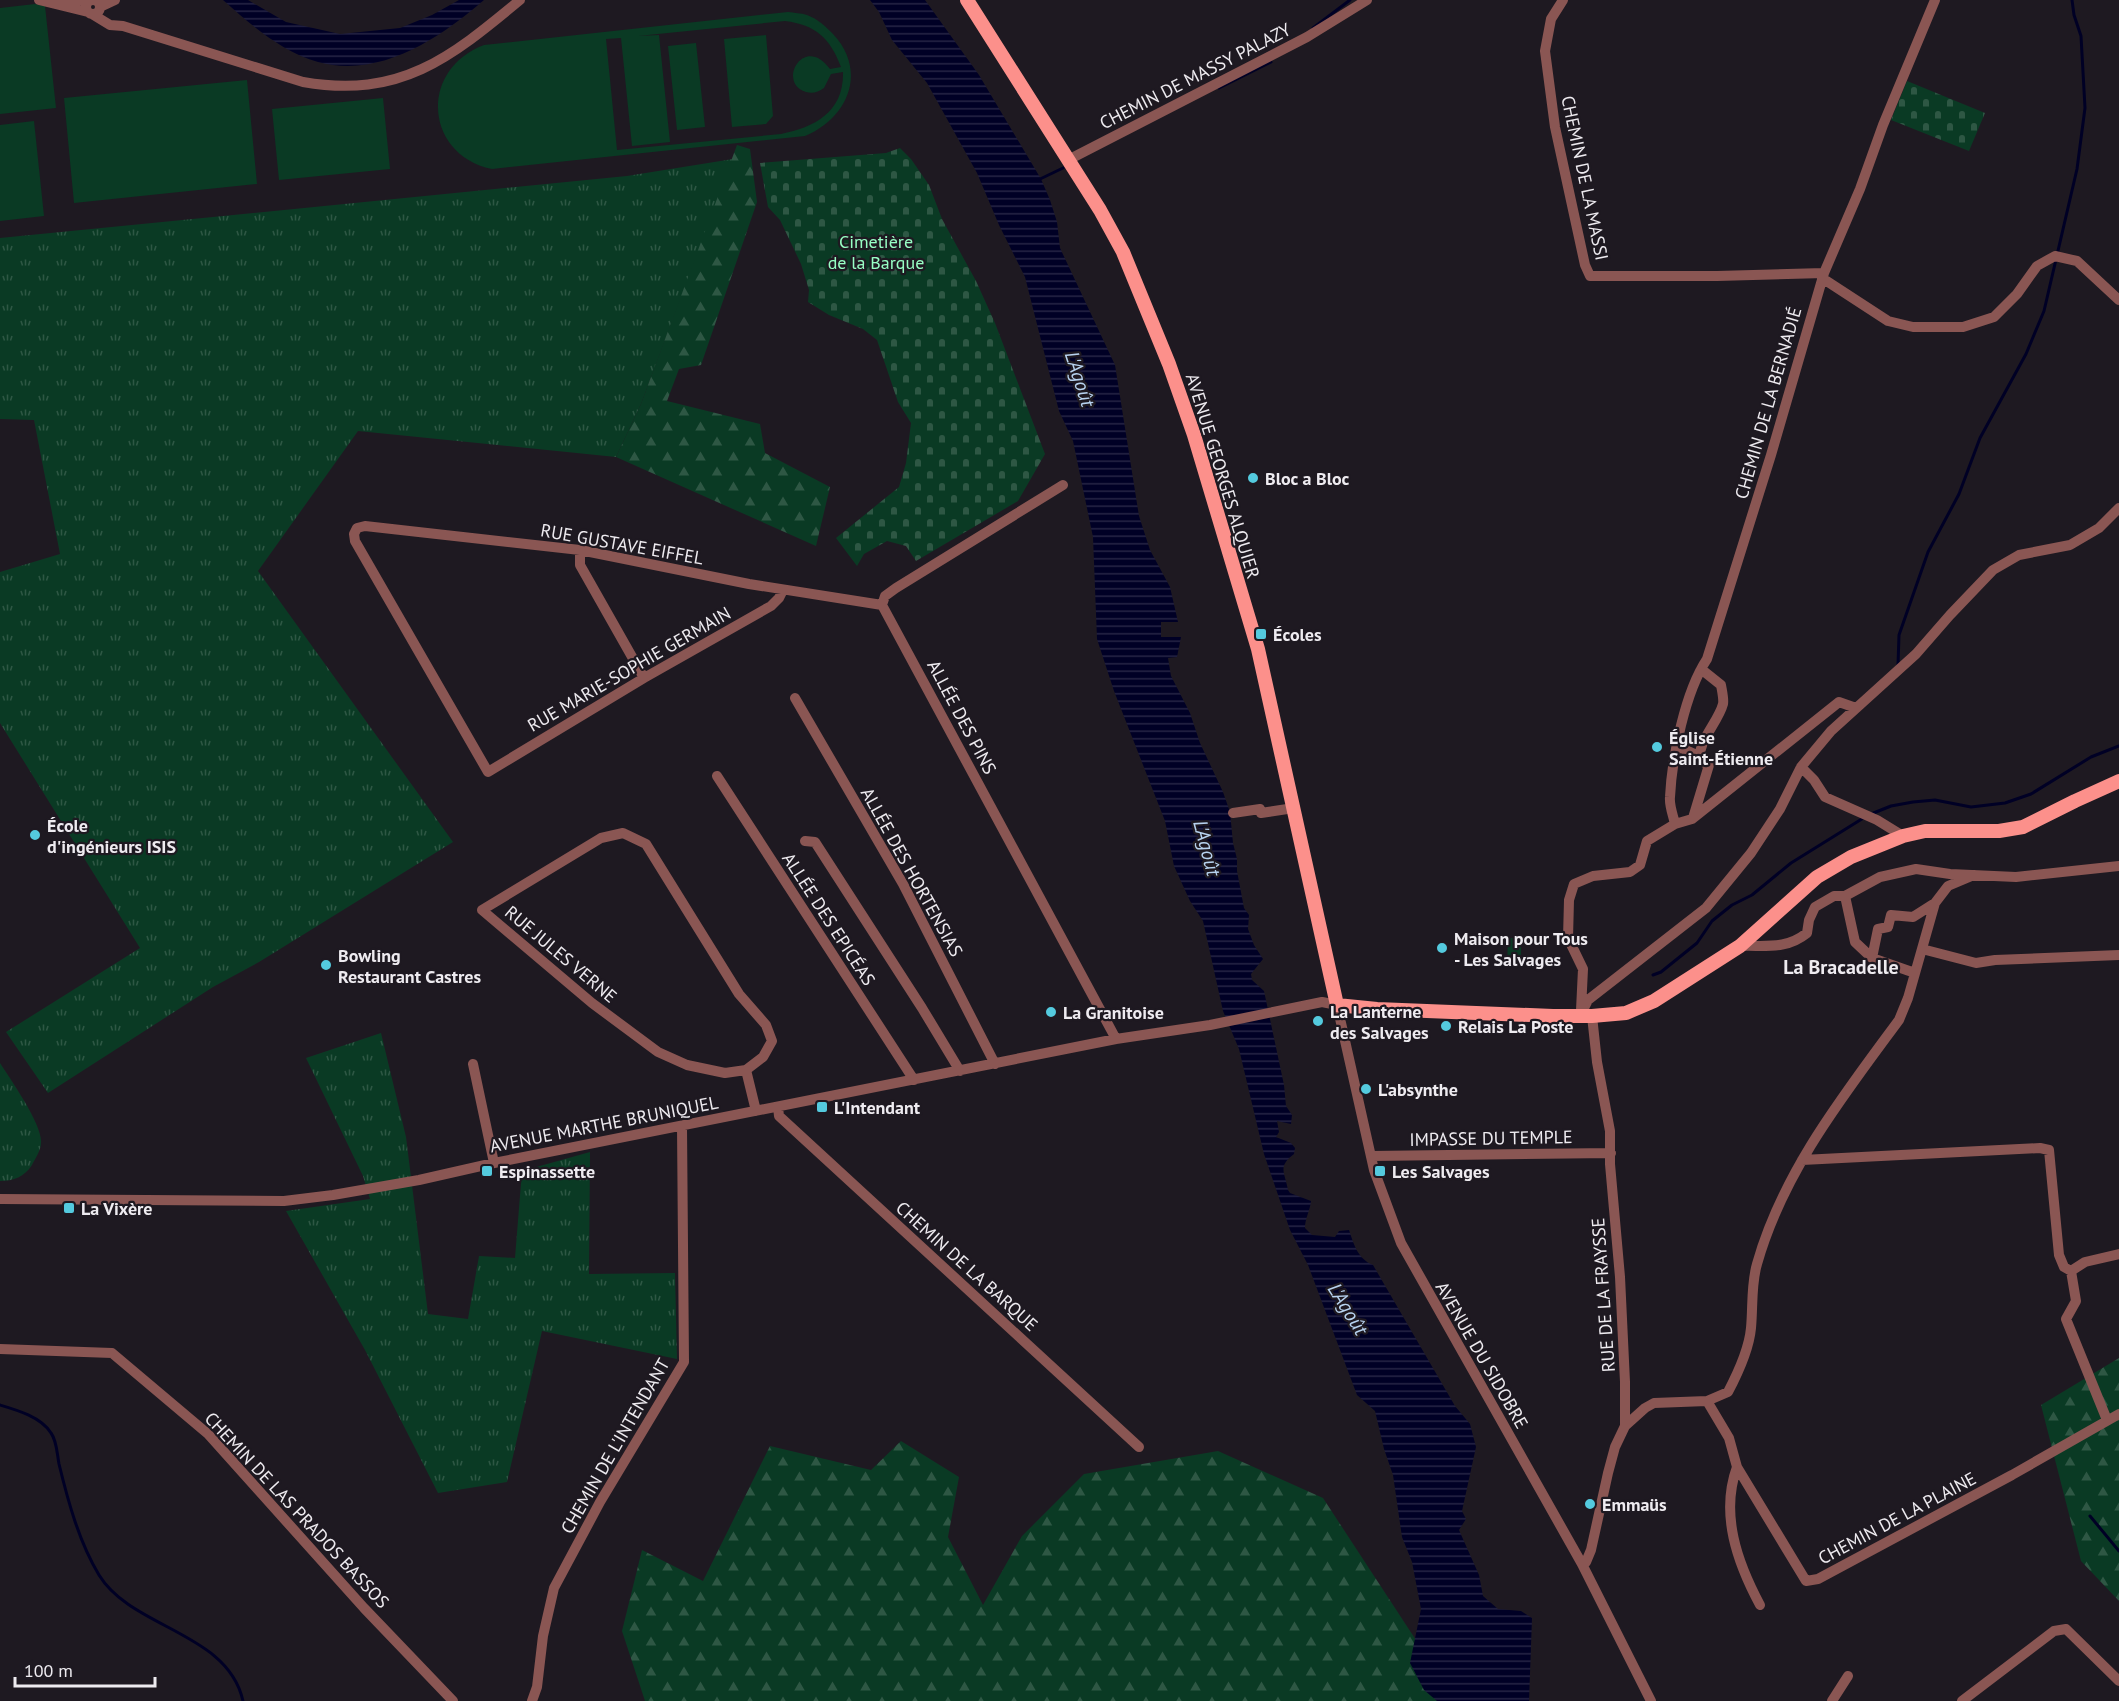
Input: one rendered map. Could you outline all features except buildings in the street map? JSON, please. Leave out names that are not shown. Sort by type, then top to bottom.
[{"type":"main road","name":"AVENUE GEORGES ALQUIER","points":[[967,0],[1100,210],[1122,252],[1142,295],[1194,435],[1257,649],[1337,1005]]},
{"type":"main road","points":[[1337,1005],[1377,1009],[1586,1016],[1626,1013],[1654,1001],[1740,946],[1817,877],[1851,857],[1925,831],[1999,831],[2024,827],[2117,782]]},
{"type":"street","points":[[39,0],[94,8],[115,0]]},
{"type":"street","points":[[62,0],[94,8],[123,26],[303,82],[327,87],[380,84],[408,77],[432,65],[479,34],[520,0]]},
{"type":"street","name":"CHEMIN DE MASSY PALAZY","points":[[1068,160],[1307,37],[1367,0]]},
{"type":"street","name":"CHEMIN DE LA MASSI","points":[[1563,0],[1551,20],[1545,51],[1555,128],[1585,265],[1590,276],[1823,276]]},
{"type":"street","name":"CHEMIN DE LA BERNADIÉ","points":[[1675,824],[1669,799],[1678,737],[1701,669],[1707,659],[1771,455],[1823,276],[1935,0]]},
{"type":"street","points":[[1823,276],[1888,321],[1913,327],[1963,327],[1994,316],[2017,294],[2037,266],[2055,256],[2077,261],[2119,300]]},
{"type":"street","points":[[882,605],[885,596],[896,588],[1063,485]]},
{"type":"street","points":[[1586,1016],[1588,1000],[1706,908],[1751,853],[1780,809],[1801,767],[1831,731],[1916,654],[1993,570],[2019,555],[2070,545],[2099,528],[2119,508]]},
{"type":"street","name":"RUE GUSTAVE EIFFEL","points":[[488,772],[355,542],[355,530],[361,527],[372,527],[580,550],[783,590],[882,605]]},
{"type":"street","points":[[580,550],[580,566],[644,678]]},
{"type":"street","name":"RUE MARIE-SOPHIE GERMAIN","points":[[488,772],[644,678],[771,606],[783,590]]},
{"type":"street","name":"ALLÉE DES PINS","points":[[882,605],[1116,1039]]},
{"type":"street","points":[[1692,819],[1709,765],[1700,761],[1699,756],[1723,703],[1721,685],[1701,669]]},
{"type":"street","name":"ALLÉE DES HORTENSIAS","points":[[795,698],[903,884],[995,1064]]},
{"type":"street","points":[[1675,824],[1692,819],[1733,789],[1780,747],[1839,702],[1856,708]]},
{"type":"street","points":[[1677,746],[1699,756]]},
{"type":"street","points":[[1801,767],[1814,780],[1825,797],[1877,820],[1903,837]]},
{"type":"street","name":"ALLÉE DES EPICÉAS","points":[[717,776],[914,1080]]},
{"type":"street","points":[[1233,813],[1260,809],[1261,813],[1294,807]]},
{"type":"street","name":"RUE DE LA FRAYSSE","points":[[1582,1564],[1586,1562],[1592,1550],[1608,1473],[1615,1448],[1625,1426],[1625,1382],[1610,1131],[1597,1062],[1582,1001],[1583,969],[1568,938],[1569,900],[1574,884],[1593,876],[1630,872],[1640,865],[1647,841],[1675,824]]},
{"type":"street","name":"RUE JULES VERNE","points":[[623,833],[646,844],[739,994],[766,1025],[772,1041],[763,1057],[746,1070],[725,1073],[687,1065],[658,1052],[592,1003],[482,910],[601,838],[623,833]]},
{"type":"street","points":[[805,841],[814,842],[922,1008],[960,1071]]},
{"type":"street","points":[[1740,946],[1777,947],[1798,940],[1807,933],[1809,920],[1815,907],[1834,896],[1845,896],[1880,877],[1916,869],[2016,877],[2119,866]]},
{"type":"street","points":[[1872,958],[1878,929],[1888,927],[1891,915],[1913,917],[1935,903],[1948,886],[1974,875]]},
{"type":"street","points":[[1845,896],[1855,942],[1872,958],[1915,973]]},
{"type":"street","points":[[1625,1426],[1654,1403],[1707,1401],[1728,1392],[1738,1371],[1750,1331],[1756,1266],[1782,1197],[1813,1139],[1899,1020],[1908,998],[1935,903]]},
{"type":"street","points":[[1922,949],[1976,963],[1995,960],[2119,955]]},
{"type":"street","name":"AVENUE MARTHE BRUNIQUEL","points":[[0,1199],[284,1201],[376,1187],[1116,1039],[1210,1025],[1322,1002],[1337,1005]]},
{"type":"street","name":"AVENUE DU SIDOBRE","points":[[1337,1005],[1371,1156],[1387,1208],[1401,1243],[1582,1564],[1651,1701]]},
{"type":"street","points":[[473,1064],[494,1163]]},
{"type":"street","points":[[746,1070],[756,1111]]},
{"type":"street","name":"CHEMIN DE LA BARQUE","points":[[778,1107],[778,1116],[1139,1447]]},
{"type":"street","name":"CHEMIN DE L'INTENDANT","points":[[532,1701],[536,1694],[543,1636],[555,1588],[600,1502],[684,1362],[681,1127]]},
{"type":"street","points":[[1802,1160],[2040,1148],[2049,1150],[2059,1255],[2064,1267],[2071,1271]]},
{"type":"street","name":"IMPASSE DU TEMPLE","points":[[1371,1156],[1611,1154]]},
{"type":"street","points":[[2071,1271],[2085,1262],[2119,1254]]},
{"type":"street","points":[[2071,1271],[2076,1301],[2066,1319],[2107,1420]]},
{"type":"street","name":"CHEMIN DE LAS PRADOS BASSOS","points":[[0,1349],[112,1353],[208,1434],[364,1608],[453,1701]]},
{"type":"street","name":"CHEMIN DE LA PLAINE","points":[[1707,1401],[1729,1438],[1737,1467],[1806,1581],[1818,1579],[2012,1475],[2119,1414]]},
{"type":"street","points":[[1737,1467],[1731,1483],[1729,1516],[1737,1554],[1760,1605]]},
{"type":"street","points":[[1962,1701],[2054,1631],[2066,1629],[2119,1681]]},
{"type":"street","points":[[1833,1701],[1848,1676]]},
{"type":"green space","points":[[35,4],[45,6],[56,108],[0,114],[0,8]]},
{"type":"green space","points":[[788,12],[811,17],[833,34],[844,48],[851,78],[842,106],[820,128],[805,136],[492,169],[470,161],[453,147],[443,130],[438,111],[440,92],[448,73],[463,57],[484,45]],"holes":[[[785,21],[813,30],[827,41],[841,67],[830,69],[820,59],[811,56],[803,58],[794,71],[793,80],[797,87],[806,92],[818,92],[824,88],[831,74],[843,72],[839,98],[833,107],[816,122],[781,134],[617,150],[606,39],[621,38],[632,146],[670,142],[659,35],[638,36]]]},
{"type":"green space","points":[[766,35],[773,116],[766,124],[732,127],[724,39]]},
{"type":"green space","points":[[696,43],[705,127],[677,130],[668,46]]},
{"type":"green space","points":[[247,80],[257,184],[74,203],[64,98]]},
{"type":"green space","points":[[1907,81],[1985,113],[1969,151],[1891,120]]},
{"type":"green space","points":[[383,98],[390,169],[279,180],[272,109]]},
{"type":"green space","points":[[34,121],[44,216],[0,221],[0,125]]},
{"type":"green space","points":[[737,145],[750,149],[757,202],[701,365],[679,369],[667,401],[760,424],[765,453],[830,487],[816,546],[616,457],[641,404]]},
{"type":"green space","name":"Cimetière de la Barque","points":[[900,148],[911,159],[929,185],[942,219],[976,281],[995,323],[1045,454],[1018,501],[916,561],[906,546],[887,541],[864,554],[857,566],[836,538],[899,487],[906,463],[911,423],[898,402],[877,340],[863,329],[829,315],[808,302],[809,290],[801,264],[780,220],[768,207],[760,163],[886,153]]},
{"type":"green space","points":[[733,159],[641,404],[616,457],[358,431],[258,571],[453,842],[259,962],[213,987],[48,1093],[6,1032],[140,948],[0,723],[0,572],[60,554],[34,420],[0,419],[0,238],[627,176]]},
{"type":"green space","points":[[1508,938],[1521,938],[1521,967],[1507,967]]},
{"type":"green space","points":[[381,1033],[406,1137],[428,1314],[468,1319],[479,1256],[515,1258],[522,1171],[590,1152],[589,1274],[675,1273],[677,1359],[542,1331],[507,1482],[438,1493],[365,1350],[286,1211],[370,1199],[363,1176],[306,1058]]},
{"type":"green space","points":[[0,1063],[32,1114],[41,1143],[26,1173],[14,1179],[0,1181]]},
{"type":"green space","points":[[2119,1358],[2119,1601],[2081,1561],[2041,1405]]},
{"type":"green space","points":[[901,1441],[959,1477],[948,1537],[983,1605],[1022,1536],[1084,1474],[1218,1451],[1323,1498],[1448,1689],[1452,1701],[645,1701],[622,1631],[642,1550],[703,1581],[770,1446],[871,1470]]},
{"type":"water","points":[[223,0],[248,0],[286,22],[340,34],[400,28],[432,15],[459,0],[484,0],[448,28],[408,52],[364,65],[341,66],[318,62],[292,52],[256,28]]},
{"type":"water","name":"L'Agoût","points":[[870,0],[925,0],[979,75],[1041,179],[1057,222],[1060,248],[1115,365],[1139,516],[1150,550],[1170,587],[1178,622],[1161,622],[1161,637],[1181,637],[1177,657],[1168,658],[1171,676],[1190,713],[1200,743],[1230,812],[1237,871],[1244,908],[1249,915],[1248,929],[1263,959],[1251,974],[1252,980],[1264,991],[1284,1085],[1286,1106],[1292,1115],[1291,1124],[1277,1121],[1279,1132],[1276,1137],[1291,1143],[1295,1148],[1294,1154],[1284,1166],[1288,1190],[1290,1193],[1311,1201],[1305,1228],[1312,1235],[1335,1237],[1339,1231],[1349,1230],[1357,1251],[1373,1265],[1455,1406],[1470,1424],[1476,1447],[1462,1511],[1466,1519],[1459,1530],[1479,1575],[1483,1596],[1498,1609],[1521,1611],[1532,1618],[1529,1701],[1437,1701],[1424,1690],[1410,1663],[1421,1609],[1412,1562],[1402,1537],[1393,1475],[1375,1411],[1357,1395],[1308,1265],[1290,1230],[1264,1154],[1239,1049],[1223,1011],[1203,921],[1190,901],[1174,866],[1165,821],[1114,691],[1097,639],[1093,537],[1073,441],[1059,411],[1025,277],[999,225],[977,173],[927,83],[892,40],[879,12]]},
{"type":"waterway","points":[[1313,28],[1350,0]]},
{"type":"waterway","points":[[1898,665],[1899,635],[1928,552],[1959,494],[1980,438],[2026,354],[2044,311],[2077,169],[2085,108],[2081,36],[2072,0]]},
{"type":"waterway","points":[[1219,88],[1271,62]]},
{"type":"waterway","points":[[1038,180],[1063,168]]},
{"type":"waterway","points":[[1871,814],[1891,806],[1935,800],[1971,807],[2005,803],[2031,794],[2091,757],[2119,746]]},
{"type":"waterway","points":[[1653,975],[1661,972],[1697,943],[1712,921],[1732,905],[1752,895],[1791,863],[1865,817]]},
{"type":"waterway","points":[[0,1405],[35,1418],[47,1427],[53,1436],[62,1478],[75,1521],[99,1575],[114,1593],[133,1608],[200,1645],[219,1660],[234,1678],[243,1701]]},
{"type":"waterway","points":[[2090,1516],[2119,1551]]},
{"type":"place","name":"Bloc a Bloc","points":[[1253,478]]},
{"type":"place","name":"Écoles","points":[[1261,634]]},
{"type":"place","name":"Église Saint-Étienne","points":[[1657,747]]},
{"type":"place","name":"École d'ingénieurs ISIS","points":[[35,835]]},
{"type":"place","name":"Maison pour Tous - Les Salvages","points":[[1442,948]]},
{"type":"place","name":"Bowling Restaurant Castres","points":[[326,965]]},
{"type":"place","name":"La Granitoise","points":[[1051,1012]]},
{"type":"place","name":"La Lanterne des Salvages","points":[[1318,1021]]},
{"type":"place","name":"Relais La Poste","points":[[1446,1026]]},
{"type":"place","name":"L'absynthe","points":[[1366,1089]]},
{"type":"place","name":"L'Intendant","points":[[822,1107]]},
{"type":"place","name":"Espinassette","points":[[487,1171]]},
{"type":"place","name":"Les Salvages","points":[[1380,1171]]},
{"type":"place","name":"La Vixère","points":[[69,1208]]},
{"type":"place","name":"Emmaüs","points":[[1590,1504]]},
{"type":"district","name":"La Bracadelle","points":[[1841,967]]}]
